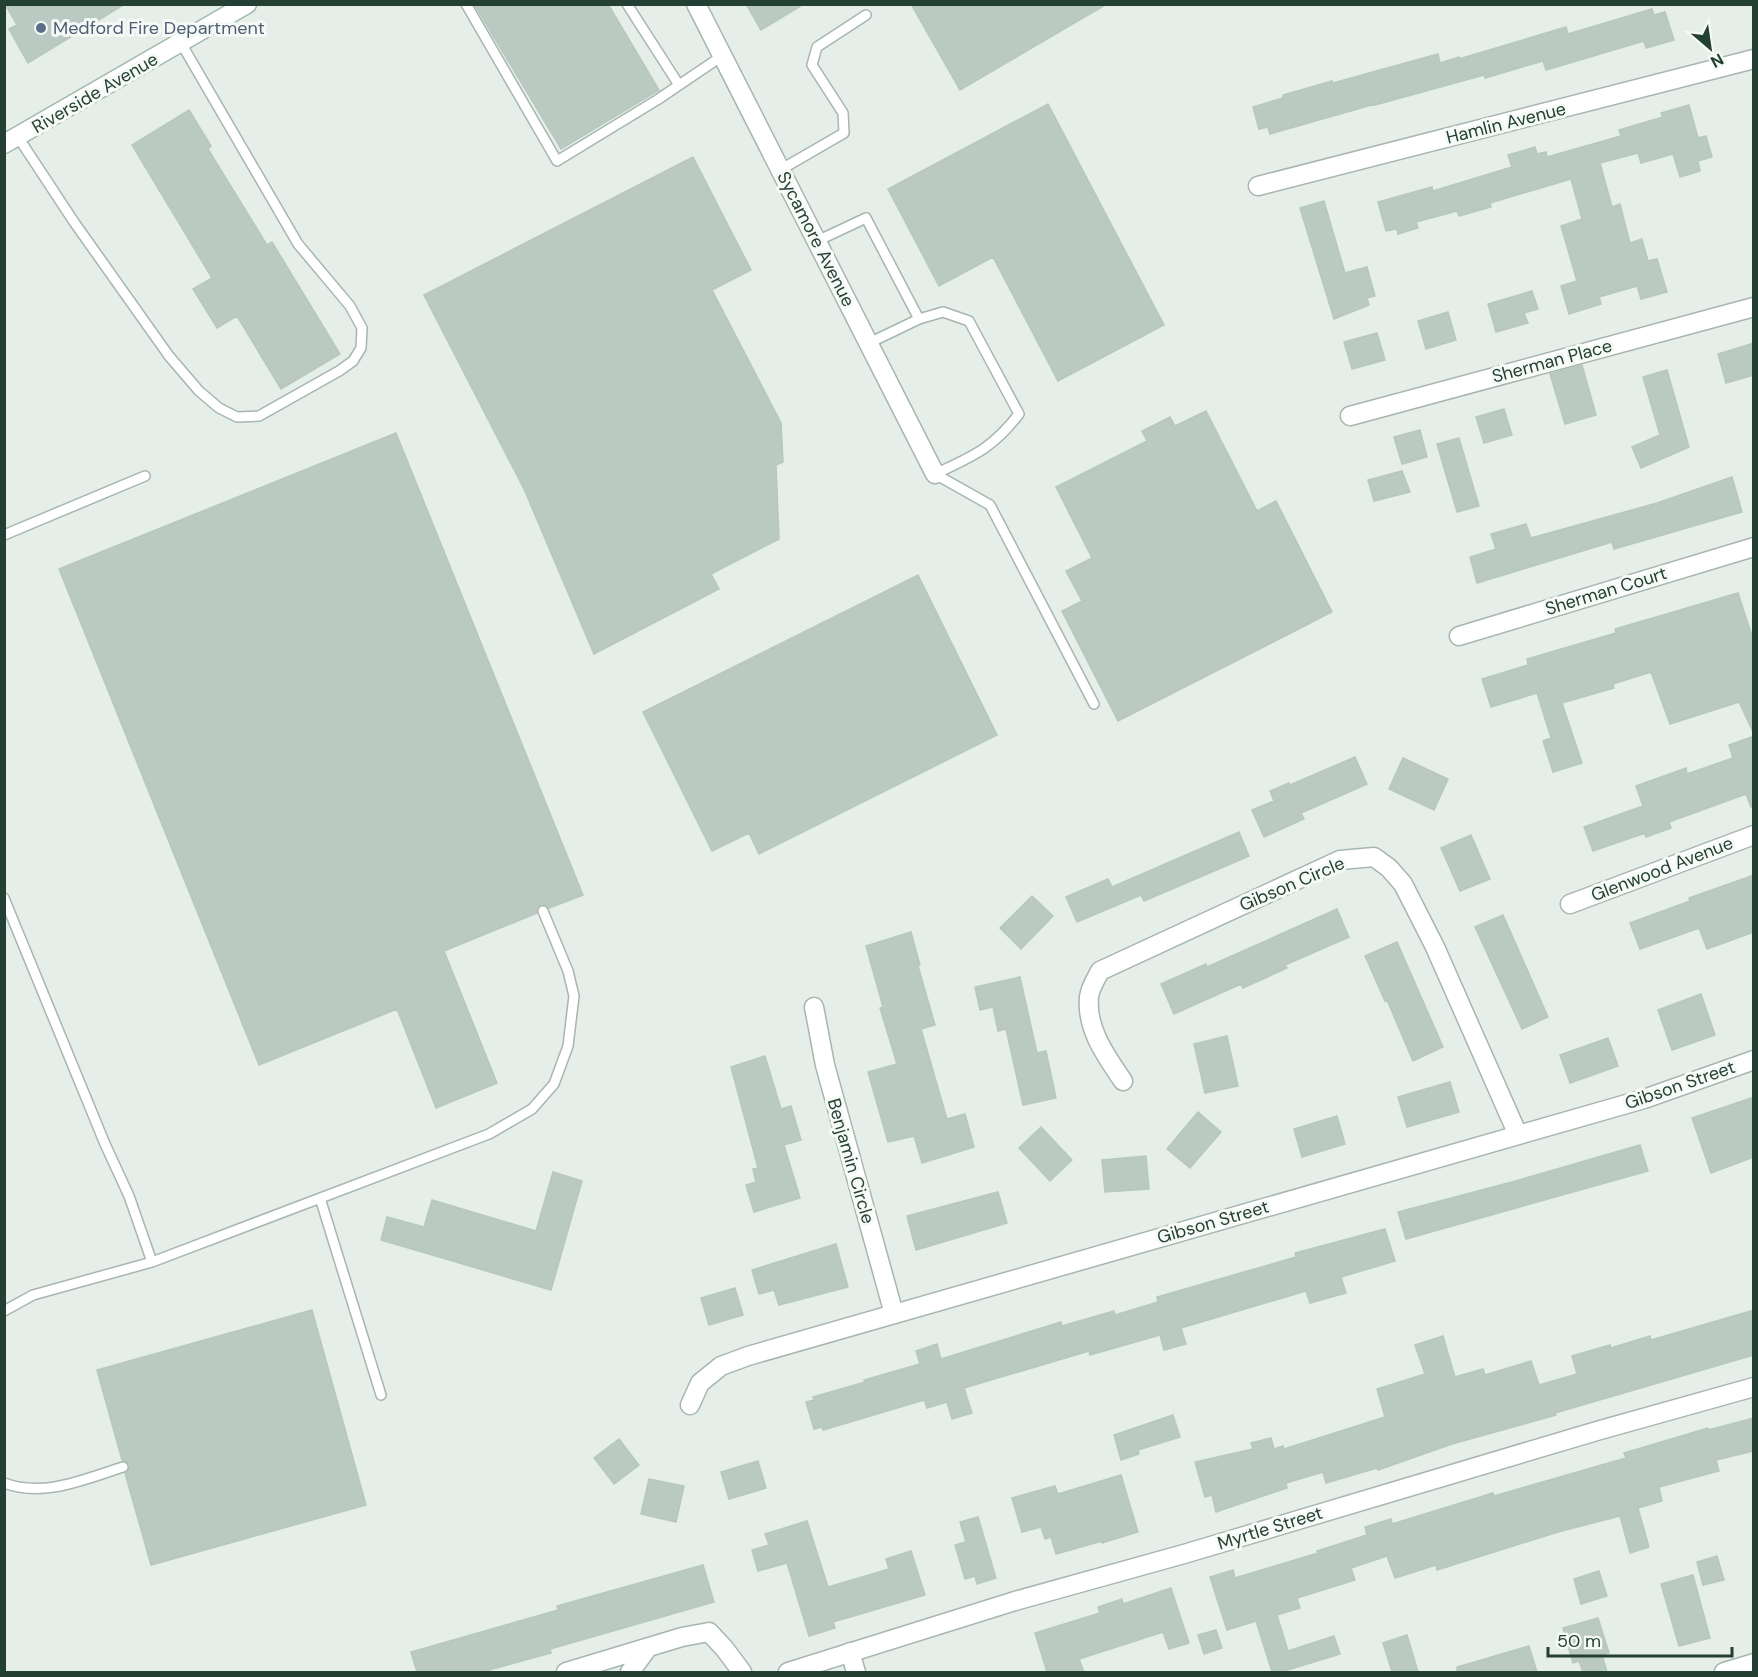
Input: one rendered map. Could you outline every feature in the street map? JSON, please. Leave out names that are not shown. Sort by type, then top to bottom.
[{"type":"street","name":"Riverside Avenue","points":[[11,140],[247,4]]},
{"type":"street","name":"Sycamore Avenue","points":[[696,4],[935,474]]},
{"type":"street","name":"Hamlin Avenue","points":[[1258,186],[1754,60]]},
{"type":"street","name":"Sherman Place","points":[[1350,416],[1754,307]]},
{"type":"street","name":"Sherman Court","points":[[1459,636],[1754,547]]},
{"type":"street","name":"Glenwood Avenue","points":[[1570,904],[1754,835]]},
{"type":"street","name":"Gibson Circle","points":[[1123,1081],[1100,1049],[1090,1018],[1089,997],[1101,971],[1340,860],[1374,857],[1389,868],[1403,884],[1430,936],[1518,1135]]},
{"type":"street","name":"Benjamin Circle","points":[[814,1007],[825,1065],[894,1314]]},
{"type":"street","name":"Gibson Street","points":[[690,1405],[700,1383],[720,1366],[748,1356],[1644,1099],[1754,1059]]},
{"type":"street","name":"Myrtle Street","points":[[788,1672],[1015,1601],[1184,1554],[1600,1430],[1754,1388]]},
{"type":"street","points":[[566,1672],[682,1637],[709,1632],[742,1672]]},
{"type":"street","points":[[630,1672],[646,1649]]},
{"type":"street","points":[[850,1652],[856,1672]]},
{"type":"street","points":[[1724,1672],[1754,1663]]},
{"type":"lane","points":[[466,4],[557,160],[722,56]]},
{"type":"lane","points":[[627,4],[679,85]]},
{"type":"lane","points":[[780,170],[844,133],[843,113],[812,65],[817,47],[867,15]]},
{"type":"lane","points":[[11,140],[74,222],[169,356],[199,391],[219,408],[237,417],[259,416],[339,371],[353,361],[361,348],[362,328],[350,306],[298,244],[181,43]]},
{"type":"lane","points":[[817,241],[866,218],[919,319]]},
{"type":"lane","points":[[868,343],[919,319],[943,312],[969,321],[1019,414],[1006,431],[984,450],[935,474]]},
{"type":"lane","points":[[935,474],[990,505],[1094,704]]},
{"type":"lane","points":[[4,535],[145,476]]},
{"type":"lane","points":[[4,898],[105,1144],[129,1196],[152,1262]]},
{"type":"lane","points":[[4,1311],[33,1295],[152,1262],[489,1134],[532,1109],[554,1084],[568,1046],[574,996],[568,971],[543,911]]},
{"type":"lane","points":[[320,1198],[381,1395]]},
{"type":"lane","points":[[4,1483],[20,1489],[49,1489],[123,1467]]},
{"type":"building","points":[[5,4],[125,4],[28,63],[9,29],[17,25]]},
{"type":"building","points":[[474,4],[608,4],[659,90],[561,149]]},
{"type":"building","points":[[746,4],[804,4],[761,30]]},
{"type":"building","points":[[911,4],[1107,4],[960,90]]},
{"type":"building","points":[[1652,9],[1654,15],[1665,12],[1674,40],[1646,48],[1644,41],[1546,70],[1543,61],[1485,78],[1484,75],[1375,104],[1270,134],[1268,127],[1259,129],[1253,107],[1283,98],[1283,95],[1438,54],[1440,63],[1566,27],[1568,34]]},
{"type":"building","points":[[1048,104],[1164,325],[1058,381],[993,257],[939,286],[888,189]]},
{"type":"building","points":[[1689,105],[1698,138],[1706,136],[1712,157],[1698,161],[1700,171],[1680,177],[1673,154],[1641,163],[1638,153],[1600,163],[1612,207],[1620,204],[1630,243],[1642,239],[1648,261],[1657,259],[1667,292],[1641,299],[1637,286],[1599,297],[1601,304],[1569,314],[1561,286],[1577,281],[1561,226],[1582,219],[1571,179],[1490,203],[1491,207],[1459,216],[1457,211],[1416,222],[1418,228],[1398,234],[1397,229],[1386,231],[1378,202],[1432,187],[1433,191],[1512,167],[1508,155],[1535,147],[1537,154],[1546,152],[1547,157],[1621,136],[1619,130],[1663,117],[1661,113]]},
{"type":"building","points":[[189,110],[211,146],[208,149],[267,245],[272,242],[340,354],[281,389],[237,316],[217,328],[193,289],[212,278],[132,145]]},
{"type":"building","points":[[693,157],[751,270],[712,290],[781,423],[783,462],[776,465],[779,539],[711,574],[719,589],[594,654],[524,489],[424,295]]},
{"type":"building","points":[[1324,201],[1345,273],[1367,267],[1375,296],[1367,298],[1369,305],[1334,319],[1300,208]]},
{"type":"building","points":[[1532,291],[1538,309],[1524,313],[1528,323],[1496,332],[1488,304]]},
{"type":"building","points":[[1448,312],[1456,340],[1426,349],[1418,321]]},
{"type":"building","points":[[1377,333],[1385,360],[1352,369],[1344,342]]},
{"type":"building","points":[[1754,343],[1754,375],[1726,383],[1718,354]]},
{"type":"building","points":[[1582,365],[1596,415],[1565,424],[1550,374]]},
{"type":"building","points":[[1667,370],[1689,447],[1641,468],[1632,447],[1660,435],[1643,377]]},
{"type":"building","points":[[1504,409],[1512,435],[1484,443],[1476,417]]},
{"type":"building","points":[[1206,411],[1257,511],[1276,501],[1332,612],[1118,721],[1062,611],[1082,601],[1066,571],[1092,558],[1056,487],[1147,441],[1142,431],[1170,417],[1175,426]]},
{"type":"building","points":[[1420,430],[1427,457],[1402,464],[1394,437]]},
{"type":"building","points":[[396,433],[583,895],[549,908],[547,905],[541,905],[537,907],[537,913],[444,951],[497,1083],[436,1108],[397,1009],[259,1065],[59,569]]},
{"type":"building","points":[[1459,438],[1479,506],[1457,512],[1437,444]]},
{"type":"building","points":[[1402,471],[1410,492],[1374,501],[1368,480]]},
{"type":"building","points":[[1732,477],[1742,512],[1614,549],[1612,542],[1477,583],[1470,557],[1496,549],[1491,534],[1526,524],[1531,538],[1657,503]]},
{"type":"building","points":[[918,575],[997,735],[759,854],[749,833],[712,851],[643,712]]},
{"type":"building","points":[[1738,593],[1754,642],[1754,734],[1739,702],[1670,724],[1651,672],[1613,684],[1614,688],[1562,703],[1582,763],[1553,772],[1543,741],[1551,738],[1537,693],[1491,707],[1482,679],[1528,665],[1527,659],[1616,633],[1615,629]]},
{"type":"building","points":[[1754,736],[1754,806],[1751,807],[1746,794],[1669,822],[1671,828],[1646,837],[1645,833],[1593,851],[1584,827],[1643,806],[1636,786],[1686,768],[1687,774],[1733,758],[1729,745]]},
{"type":"building","points":[[1355,757],[1367,784],[1301,813],[1304,819],[1264,837],[1252,810],[1274,801],[1270,791],[1289,783],[1290,785]]},
{"type":"building","points":[[1403,758],[1448,779],[1434,810],[1389,789]]},
{"type":"building","points":[[1239,832],[1249,856],[1144,901],[1141,895],[1077,922],[1066,897],[1108,879],[1112,887]]},
{"type":"building","points":[[1471,835],[1490,879],[1460,891],[1441,848]]},
{"type":"building","points":[[1754,875],[1754,932],[1707,949],[1699,928],[1640,949],[1630,923],[1690,901],[1689,898]]},
{"type":"building","points":[[1032,896],[1053,916],[1021,949],[1000,928]]},
{"type":"building","points":[[1337,909],[1349,937],[1285,965],[1287,968],[1243,988],[1241,984],[1174,1014],[1161,984],[1206,964],[1207,967]]},
{"type":"building","points":[[1503,915],[1548,1017],[1522,1029],[1475,927]]},
{"type":"building","points":[[911,932],[935,1025],[921,1029],[947,1119],[965,1114],[974,1147],[922,1163],[914,1136],[888,1142],[868,1072],[897,1064],[880,1008],[883,1007],[866,946]]},
{"type":"building","points":[[1397,942],[1443,1047],[1413,1061],[1365,956]]},
{"type":"building","points":[[1020,977],[1037,1053],[1046,1051],[1056,1098],[1023,1105],[1006,1029],[998,1031],[993,1007],[980,1010],[975,987]]},
{"type":"building","points":[[1701,994],[1715,1035],[1672,1050],[1658,1010]]},
{"type":"building","points":[[1227,1036],[1238,1086],[1205,1093],[1194,1044]]},
{"type":"building","points":[[1608,1038],[1618,1066],[1570,1083],[1560,1055]]},
{"type":"building","points":[[765,1056],[781,1109],[791,1106],[801,1140],[784,1145],[800,1198],[754,1212],[746,1185],[756,1182],[753,1169],[758,1168],[731,1067]]},
{"type":"building","points":[[1450,1082],[1459,1112],[1407,1127],[1398,1097]]},
{"type":"building","points":[[1754,1097],[1754,1157],[1711,1173],[1692,1118]]},
{"type":"building","points":[[1198,1112],[1221,1132],[1190,1168],[1167,1149]]},
{"type":"building","points":[[1337,1116],[1345,1144],[1302,1157],[1294,1129]]},
{"type":"building","points":[[1041,1127],[1072,1160],[1050,1181],[1019,1148]]},
{"type":"building","points":[[1640,1145],[1648,1171],[1406,1239],[1398,1212]]},
{"type":"building","points":[[1146,1156],[1149,1189],[1105,1192],[1102,1160]]},
{"type":"building","points":[[553,1172],[582,1181],[551,1290],[381,1240],[387,1217],[424,1227],[432,1200],[536,1231]]},
{"type":"building","points":[[998,1192],[1007,1223],[916,1250],[907,1216]]},
{"type":"building","points":[[1385,1229],[1395,1261],[1341,1277],[1346,1293],[1310,1303],[1306,1291],[1181,1328],[1186,1344],[1164,1350],[1160,1335],[1090,1355],[1089,1351],[964,1388],[972,1413],[952,1419],[947,1402],[927,1408],[924,1400],[823,1430],[822,1427],[814,1429],[806,1402],[814,1400],[813,1397],[865,1382],[864,1380],[920,1364],[916,1351],[937,1344],[941,1359],[1061,1322],[1062,1326],[1114,1311],[1115,1315],[1158,1302],[1157,1297],[1296,1257],[1295,1253]]},
{"type":"building","points":[[836,1244],[848,1287],[779,1305],[774,1290],[759,1294],[752,1270]]},
{"type":"building","points":[[735,1288],[743,1315],[709,1325],[701,1298]]},
{"type":"building","points":[[312,1310],[366,1505],[151,1565],[125,1473],[130,1465],[122,1460],[97,1370]]},
{"type":"building","points":[[1754,1310],[1754,1355],[1452,1444],[1378,1470],[1377,1468],[1326,1483],[1323,1472],[1286,1483],[1287,1488],[1216,1512],[1212,1495],[1205,1497],[1195,1462],[1253,1449],[1251,1443],[1271,1438],[1274,1449],[1283,1446],[1284,1449],[1385,1417],[1377,1389],[1425,1374],[1415,1345],[1443,1336],[1455,1377],[1483,1369],[1485,1375],[1531,1361],[1539,1385],[1577,1374],[1572,1356],[1610,1345],[1611,1348],[1650,1336],[1651,1340]]},
{"type":"building","points":[[1173,1415],[1180,1437],[1138,1450],[1139,1454],[1121,1460],[1114,1435]]},
{"type":"building","points":[[1754,1418],[1754,1451],[1716,1460],[1719,1471],[1659,1487],[1662,1501],[1638,1508],[1649,1547],[1630,1553],[1620,1516],[1558,1532],[1437,1570],[1436,1565],[1395,1578],[1387,1556],[1351,1568],[1355,1580],[1297,1598],[1300,1608],[1277,1615],[1288,1651],[1334,1636],[1340,1654],[1281,1672],[1272,1672],[1256,1621],[1227,1630],[1210,1577],[1233,1570],[1235,1578],[1318,1553],[1317,1551],[1367,1535],[1365,1527],[1391,1519],[1392,1524],[1493,1493],[1494,1496],[1626,1458],[1624,1453],[1708,1428],[1708,1430]]},
{"type":"building","points":[[619,1439],[639,1465],[614,1484],[594,1458]]},
{"type":"building","points":[[758,1461],[766,1488],[729,1499],[721,1472]]},
{"type":"building","points":[[1121,1475],[1138,1532],[1056,1554],[1051,1537],[1045,1539],[1041,1527],[1022,1532],[1012,1498],[1055,1486],[1058,1494]]},
{"type":"building","points":[[649,1479],[684,1486],[676,1522],[641,1514]]},
{"type":"building","points":[[978,1517],[996,1578],[977,1584],[975,1576],[965,1579],[955,1545],[966,1542],[960,1522]]},
{"type":"building","points":[[807,1521],[828,1587],[889,1569],[886,1559],[911,1551],[925,1595],[833,1622],[835,1628],[809,1636],[787,1563],[758,1571],[752,1550],[769,1545],[765,1534]]},
{"type":"building","points":[[1717,1556],[1724,1580],[1703,1585],[1697,1562]]},
{"type":"building","points":[[703,1565],[714,1602],[550,1649],[551,1653],[482,1672],[417,1672],[411,1652],[558,1610],[557,1606]]},
{"type":"building","points":[[1599,1571],[1607,1596],[1581,1604],[1574,1579]]},
{"type":"building","points":[[1693,1575],[1710,1638],[1679,1646],[1661,1584]]},
{"type":"building","points":[[1171,1588],[1189,1643],[1169,1649],[1163,1632],[1079,1659],[1084,1672],[1047,1672],[1035,1633],[1100,1613],[1098,1607],[1122,1599],[1123,1604]]},
{"type":"building","points":[[1598,1618],[1609,1653],[1602,1655],[1607,1672],[1583,1672],[1579,1661],[1573,1663],[1563,1628]]},
{"type":"building","points":[[1216,1630],[1222,1648],[1204,1654],[1198,1635]]},
{"type":"building","points":[[1407,1635],[1418,1672],[1392,1672],[1383,1643]]},
{"type":"building","points":[[1529,1646],[1537,1672],[1457,1672],[1457,1667]]},
{"type":"place","name":"Medford Fire Department","points":[[41,28]]}]
